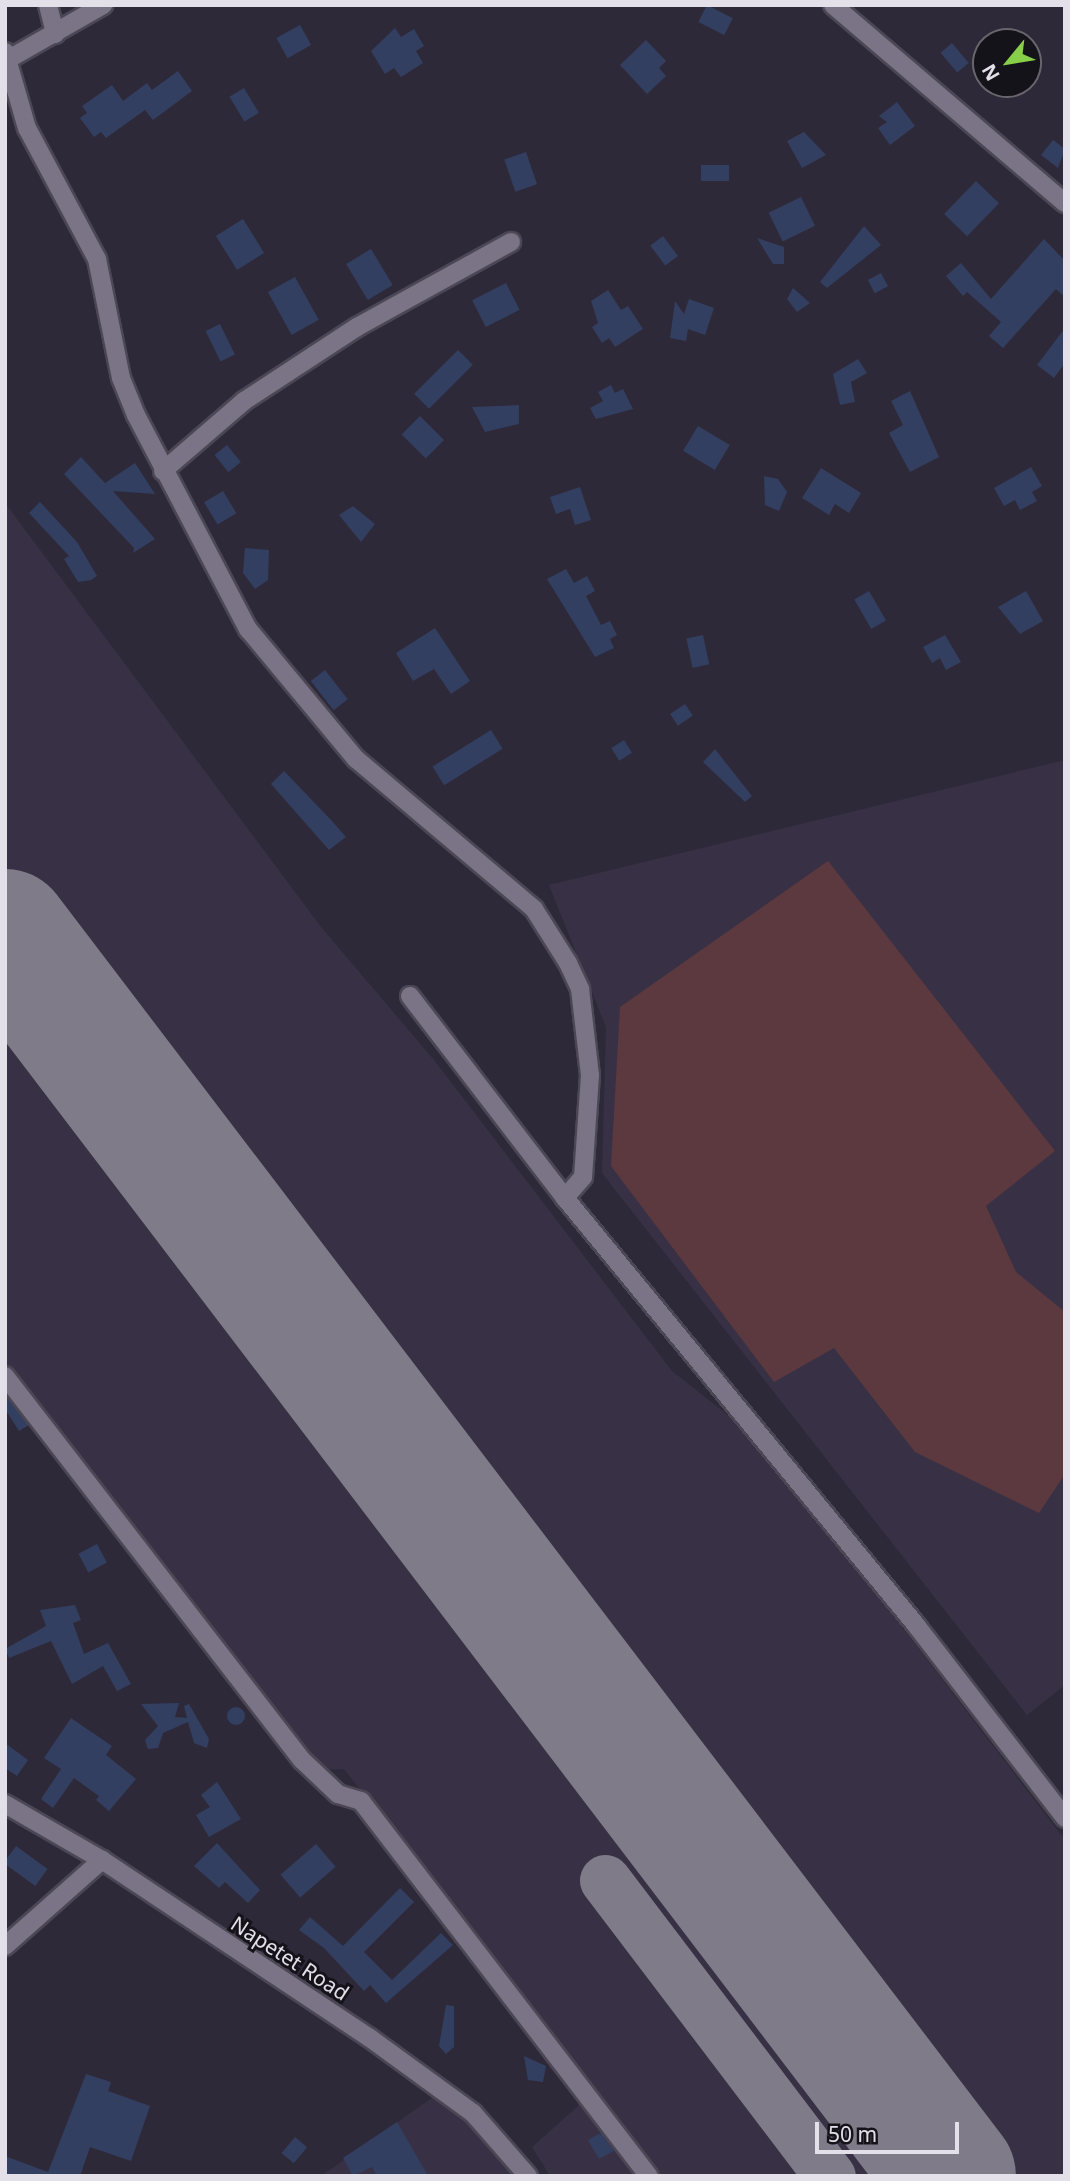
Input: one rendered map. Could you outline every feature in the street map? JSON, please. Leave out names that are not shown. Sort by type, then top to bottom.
[{"type":"street","points":[[48,5],[55,34]]},
{"type":"street","points":[[103,5],[55,34],[6,56],[27,128],[97,259],[121,378],[163,471],[248,629],[322,723],[375,778],[534,909],[568,963],[580,989],[590,1075],[583,1177],[565,1198]]},
{"type":"street","points":[[833,5],[1065,203]]},
{"type":"street","points":[[163,471],[255,393],[357,327],[511,242]]},
{"type":"street","points":[[410,996],[565,1198],[916,1625],[1065,1818]]},
{"type":"street","points":[[5,1376],[302,1760],[338,1794],[361,1801],[649,2176]]},
{"type":"street","name":"Napetet Road","points":[[5,1804],[102,1860],[447,2094],[499,2139],[528,2176]]},
{"type":"street","points":[[5,1946],[102,1860]]},
{"type":"shaded area","points":[[5,503],[321,927],[434,1060],[672,1371],[758,1439],[1065,1840],[1065,2176],[660,2176],[344,1769],[320,1770],[5,1362]]},
{"type":"shaded area","points":[[1065,760],[1065,1685],[1027,1715],[602,1173],[606,1027],[549,885]]},
{"type":"shaded area","points":[[828,861],[1055,1151],[986,1206],[1016,1272],[1065,1312],[1065,1474],[1039,1513],[915,1452],[834,1348],[774,1382],[611,1166],[620,1007]]},
{"type":"shaded area","points":[[439,2093],[474,2121],[522,2176],[321,2176]]},
{"type":"shaded area","points":[[585,2100],[641,2176],[550,2176],[532,2147]]},
{"type":"building","points":[[707,5],[733,18],[724,35],[698,22]]},
{"type":"building","points":[[300,25],[311,45],[288,58],[276,38]]},
{"type":"building","points":[[395,28],[401,37],[414,29],[424,46],[416,51],[423,63],[401,77],[394,68],[385,74],[371,51]]},
{"type":"building","points":[[646,40],[666,61],[659,68],[666,76],[647,94],[620,65]]},
{"type":"building","points":[[952,43],[969,63],[957,73],[941,53]]},
{"type":"building","points":[[178,71],[192,91],[153,120],[145,110],[106,138],[101,132],[94,137],[80,118],[87,113],[82,106],[112,85],[123,101],[147,83],[152,90]]},
{"type":"building","points":[[244,88],[259,113],[244,122],[229,97]]},
{"type":"building","points":[[897,102],[915,126],[890,145],[878,128],[887,122],[879,116]]},
{"type":"building","points":[[804,132],[826,155],[802,168],[787,141]]},
{"type":"building","points":[[1053,140],[1065,149],[1058,168],[1041,155]]},
{"type":"building","points":[[526,152],[537,184],[515,192],[504,159]]},
{"type":"building","points":[[701,165],[729,165],[729,181],[701,181]]},
{"type":"building","points":[[976,181],[999,203],[967,236],[944,214]]},
{"type":"building","points":[[801,197],[815,226],[783,242],[769,213]]},
{"type":"building","points":[[243,219],[264,253],[237,270],[216,236]]},
{"type":"building","points":[[864,226],[881,245],[827,288],[820,282]]},
{"type":"building","points":[[663,236],[678,256],[665,266],[650,246]]},
{"type":"building","points":[[757,238],[784,247],[784,264],[773,264]]},
{"type":"building","points":[[1044,239],[1065,261],[1065,297],[1056,289],[1003,348],[989,336],[1001,322],[967,292],[963,296],[946,276],[961,263],[991,299]]},
{"type":"building","points":[[371,249],[393,285],[368,300],[346,264]]},
{"type":"building","points":[[881,273],[888,286],[875,293],[868,280]]},
{"type":"building","points":[[295,277],[319,320],[292,335],[268,292]]},
{"type":"building","points":[[506,283],[520,310],[486,327],[472,300]]},
{"type":"building","points":[[793,288],[810,303],[797,312],[787,299]]},
{"type":"building","points":[[608,290],[621,310],[628,306],[643,329],[615,347],[609,338],[602,343],[592,327],[598,323],[591,301]]},
{"type":"building","points":[[689,299],[714,308],[705,335],[688,329],[686,341],[670,338],[675,301],[684,314]]},
{"type":"building","points":[[220,324],[235,355],[221,362],[206,331]]},
{"type":"building","points":[[1065,328],[1065,363],[1054,378],[1037,365]]},
{"type":"building","points":[[458,350],[473,365],[429,409],[414,394]]},
{"type":"building","points":[[858,359],[867,373],[851,382],[855,402],[840,405],[833,374]]},
{"type":"building","points":[[611,385],[615,393],[623,389],[633,409],[596,419],[590,408],[603,401],[598,392]]},
{"type":"building","points":[[910,391],[939,457],[910,472],[889,433],[903,425],[891,401]]},
{"type":"building","points":[[519,405],[519,424],[485,432],[472,407]]},
{"type":"building","points":[[420,416],[444,440],[426,458],[402,434]]},
{"type":"building","points":[[698,426],[730,445],[715,470],[683,451]]},
{"type":"building","points":[[227,445],[241,462],[228,472],[215,455]]},
{"type":"building","points":[[81,457],[105,483],[135,463],[155,494],[113,491],[155,539],[133,553],[134,548],[64,474]]},
{"type":"building","points":[[1031,467],[1042,486],[1032,492],[1037,501],[1020,510],[1015,500],[1004,506],[994,488]]},
{"type":"building","points":[[821,468],[861,493],[849,513],[835,504],[829,515],[802,498]]},
{"type":"building","points":[[764,476],[778,479],[787,492],[779,511],[765,505]]},
{"type":"building","points":[[580,487],[591,520],[575,525],[570,509],[556,514],[550,497]]},
{"type":"building","points":[[223,491],[236,513],[218,525],[204,502]]},
{"type":"building","points":[[40,502],[77,542],[97,576],[78,582],[64,559],[69,556],[29,513]]},
{"type":"building","points":[[353,506],[375,524],[361,542],[339,515]]},
{"type":"building","points":[[245,548],[269,550],[268,580],[255,589],[243,573]]},
{"type":"building","points":[[566,569],[574,583],[587,576],[595,591],[586,596],[601,625],[610,621],[617,635],[610,639],[614,648],[595,657],[547,579]]},
{"type":"building","points":[[869,591],[886,620],[871,629],[854,600]]},
{"type":"building","points":[[1026,591],[1043,621],[1020,634],[998,607]]},
{"type":"building","points":[[435,628],[470,681],[451,694],[434,669],[413,681],[396,653]]},
{"type":"building","points":[[703,635],[709,664],[693,668],[686,639]]},
{"type":"building","points":[[945,635],[961,662],[946,670],[940,658],[932,663],[923,647]]},
{"type":"building","points":[[325,670],[348,699],[334,710],[311,681]]},
{"type":"building","points":[[685,704],[693,716],[678,726],[670,714]]},
{"type":"building","points":[[491,730],[503,749],[444,785],[432,767]]},
{"type":"building","points":[[624,740],[632,753],[619,761],[611,748]]},
{"type":"building","points":[[715,749],[752,796],[745,802],[703,762]]},
{"type":"building","points":[[284,771],[346,837],[329,850],[271,784]]},
{"type":"building","points":[[5,1395],[29,1425],[19,1431],[5,1409]]},
{"type":"building","points":[[97,1544],[107,1563],[88,1572],[78,1554]]},
{"type":"building","points":[[75,1605],[81,1620],[73,1623],[84,1654],[108,1643],[131,1684],[117,1691],[103,1666],[72,1684],[51,1641],[9,1658],[5,1649],[46,1626],[40,1610]]},
{"type":"building","points":[[179,1703],[175,1717],[187,1718],[184,1706],[189,1704],[209,1739],[207,1748],[194,1743],[188,1722],[163,1733],[158,1748],[148,1749],[145,1740],[158,1726],[141,1704]]},
{"type":"building","points":[[236,1707],[242,1710],[245,1716],[242,1722],[236,1725],[230,1722],[227,1716],[230,1710]]},
{"type":"building","points":[[71,1718],[112,1746],[106,1755],[136,1779],[109,1811],[96,1800],[99,1796],[74,1778],[53,1808],[41,1799],[61,1769],[44,1758]]},
{"type":"building","points":[[5,1743],[28,1760],[17,1776],[5,1768]]},
{"type":"building","points":[[217,1782],[241,1819],[209,1837],[196,1815],[210,1807],[201,1795]]},
{"type":"building","points":[[217,1843],[260,1890],[248,1903],[225,1882],[219,1888],[194,1866]]},
{"type":"building","points":[[316,1844],[336,1867],[300,1897],[281,1875]]},
{"type":"building","points":[[16,1846],[48,1869],[35,1886],[5,1864]]},
{"type":"building","points":[[400,1888],[414,1902],[364,1952],[392,1980],[441,1933],[453,1945],[386,2003],[370,1985],[364,1991],[324,1948],[299,1930],[310,1917],[343,1946]]},
{"type":"building","points":[[446,2005],[454,2006],[454,2047],[446,2054],[439,2046]]},
{"type":"building","points":[[524,2056],[546,2066],[543,2082],[528,2080]]},
{"type":"building","points":[[86,2074],[111,2082],[108,2091],[150,2106],[131,2161],[90,2147],[80,2176],[5,2176],[5,2156],[48,2172]]},
{"type":"building","points":[[397,2122],[428,2176],[377,2176],[372,2167],[353,2176],[343,2158]]},
{"type":"building","points":[[601,2133],[614,2151],[599,2159],[588,2140]]},
{"type":"building","points":[[295,2137],[307,2147],[294,2163],[282,2153]]},
{"type":"taxiway","points":[[605,1880],[830,2176]]},
{"type":"runway","points":[[5,934],[951,2176]]}]
